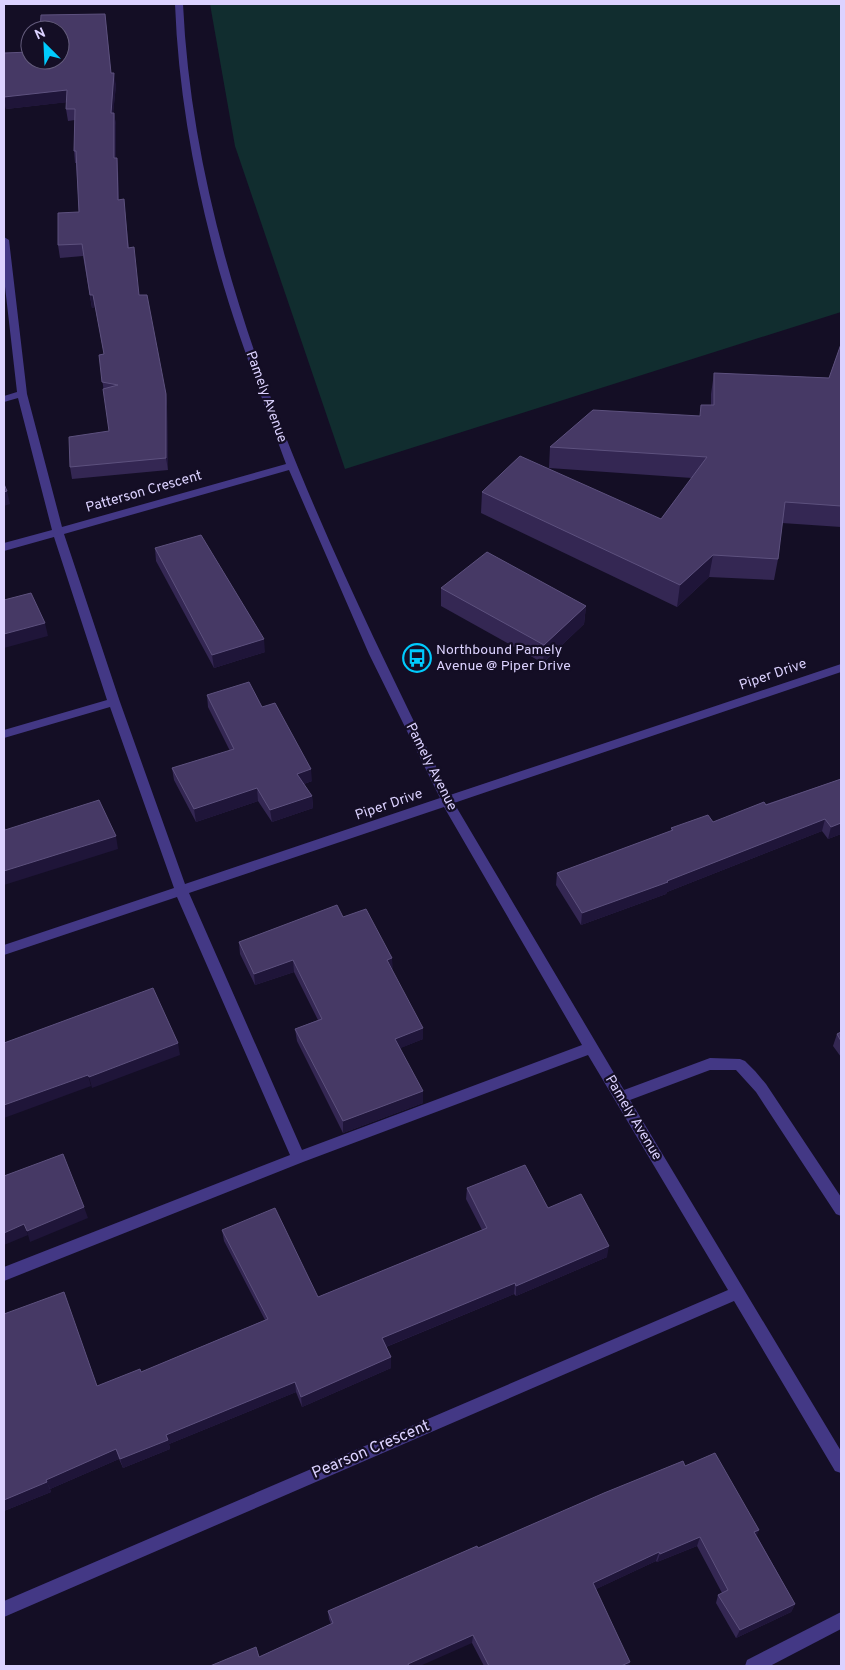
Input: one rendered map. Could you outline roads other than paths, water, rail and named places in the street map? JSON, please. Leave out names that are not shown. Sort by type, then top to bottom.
[{"type":"street","name":"Pamely Avenue","points":[[179,4],[181,50],[195,146],[217,245],[251,355],[292,466],[375,654],[447,801],[591,1048],[841,1465]]},
{"type":"street","points":[[4,240],[22,394],[58,532],[114,702],[181,890],[298,1158]]},
{"type":"street","points":[[4,399],[22,394]]},
{"type":"street","name":"Patterson Crescent","points":[[4,547],[292,466]]},
{"type":"street","name":"Piper Drive","points":[[4,950],[841,668]]},
{"type":"street","points":[[4,734],[114,702]]},
{"type":"street","points":[[4,1274],[298,1158],[591,1048]]},
{"type":"street","points":[[621,1098],[710,1064],[740,1065],[761,1088],[841,1208]]},
{"type":"street","name":"Pearson Crescent","points":[[4,1609],[739,1292]]},
{"type":"street","points":[[753,1666],[841,1620]]},
{"type":"place","name":"Northbound Pamely Avenue @ Piper Drive","points":[[417,658]]}]
